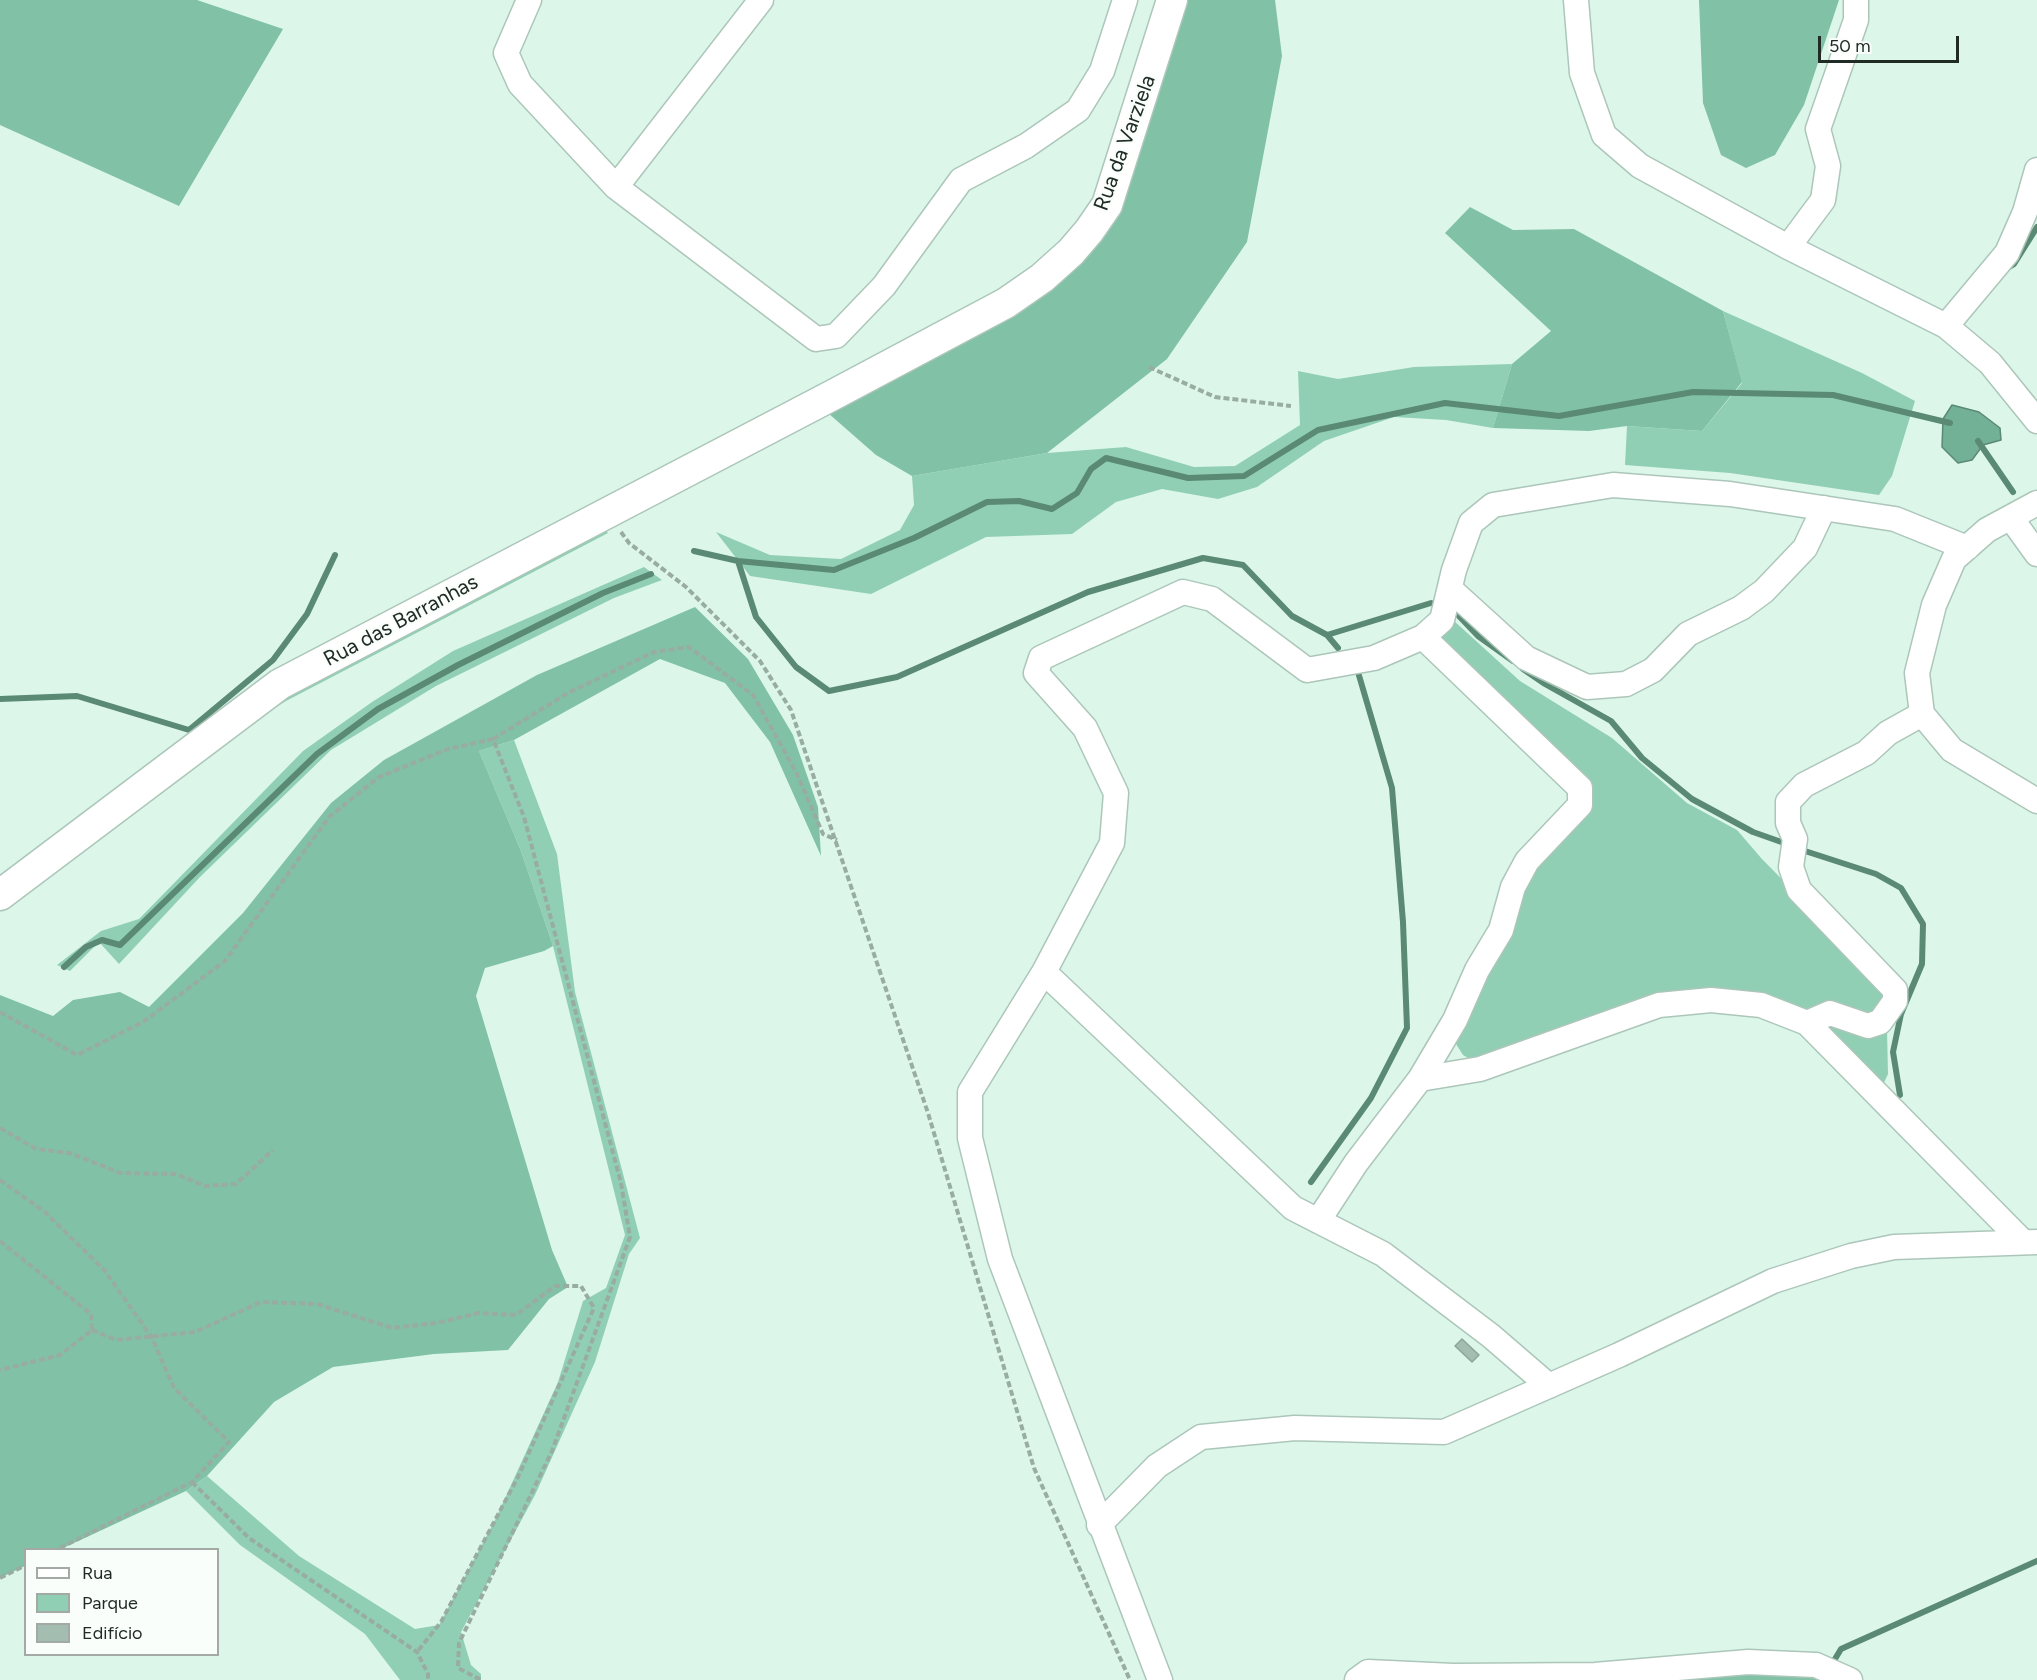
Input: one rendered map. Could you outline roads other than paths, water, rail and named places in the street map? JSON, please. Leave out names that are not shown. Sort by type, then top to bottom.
[{"type":"main road","name":"Rua da Varziela","points":[[833,396],[1006,303],[1049,271],[1089,231],[1107,204],[1172,0]]},
{"type":"main road","name":"Rua das Barranhas","points":[[0,895],[280,684],[833,396]]},
{"type":"lane","points":[[529,0],[506,53],[520,84],[616,187],[816,339],[836,336],[884,286],[961,180],[1026,146],[1078,110],[1102,71],[1125,0]]},
{"type":"lane","points":[[616,187],[761,0]]},
{"type":"lane","points":[[1576,0],[1582,73],[1604,135],[1640,166],[1788,247],[1946,326],[1990,363],[2037,421]]},
{"type":"lane","points":[[1788,247],[1823,200],[1828,166],[1818,129],[1856,20],[1856,0]]},
{"type":"lane","points":[[1946,326],[2007,253],[2025,212],[2037,170]]},
{"type":"lane","points":[[1160,1680],[1099,1525],[1000,1260],[970,1138],[970,1092],[1044,972],[1112,843],[1116,793],[1085,728],[1036,673],[1041,658],[1183,592],[1212,599],[1308,670],[1374,658],[1423,637],[1442,620],[1471,523],[1493,505],[1613,485],[1730,494],[1894,519],[1967,548]]},
{"type":"lane","points":[[2036,505],[1987,530],[1954,559],[1934,605],[1917,673],[1922,714],[1952,750],[2037,801]]},
{"type":"lane","points":[[1450,589],[1526,658],[1587,687],[1626,684],[1653,670],[1688,634],[1742,608],[1764,591],[1805,548],[1824,508]]},
{"type":"lane","points":[[2011,518],[2037,554]]},
{"type":"lane","points":[[1318,1221],[1356,1163],[1420,1079],[1455,1020],[1477,970],[1501,930],[1513,887],[1527,861],[1580,805],[1580,788],[1423,637]]},
{"type":"lane","points":[[1808,1023],[1830,1013],[1868,1026],[1880,1022],[1895,1000],[1895,990],[1799,890],[1791,867],[1795,839],[1788,823],[1788,802],[1804,784],[1866,753],[1888,733],[1922,714]]},
{"type":"lane","points":[[1044,972],[1293,1208],[1383,1254],[1491,1336],[1549,1386]]},
{"type":"lane","points":[[1420,1079],[1480,1069],[1659,1005],[1711,1000],[1761,1005],[1808,1023],[2030,1242]]},
{"type":"lane","points":[[1099,1525],[1156,1466],[1201,1437],[1295,1428],[1444,1432],[1549,1386],[1773,1281],[1851,1256],[1894,1247],[2030,1242]]},
{"type":"lane","points":[[1357,1680],[1368,1672],[1453,1676],[1595,1675],[1749,1662],[1816,1665],[1850,1680]]},
{"type":"waterway","points":[[2006,269],[2014,264],[2037,227]]},
{"type":"waterway","points":[[694,551],[738,561],[834,570],[914,538],[987,502],[1019,501],[1052,509],[1077,493],[1091,469],[1106,458],[1188,478],[1244,476],[1318,430],[1445,403],[1559,416],[1693,392],[1833,395],[1950,423]]},
{"type":"waterway","points":[[1978,441],[2013,492]]},
{"type":"waterway","points":[[0,699],[77,696],[189,730],[273,660],[307,614],[335,555]]},
{"type":"waterway","points":[[738,561],[756,617],[796,667],[829,691],[897,677],[1088,592],[1203,558],[1243,565],[1292,616],[1327,635],[1431,603]]},
{"type":"waterway","points":[[64,967],[86,947],[102,940],[120,945],[317,754],[378,709],[458,665],[603,593],[651,574]]},
{"type":"waterway","points":[[1457,614],[1478,636],[1513,661]]},
{"type":"waterway","points":[[1327,635],[1338,648]]},
{"type":"waterway","points":[[1523,669],[1611,721],[1642,758],[1692,799],[1753,832],[1787,844]]},
{"type":"waterway","points":[[1311,1182],[1371,1098],[1407,1028],[1403,922],[1392,788],[1358,672]]},
{"type":"waterway","points":[[1805,851],[1876,874],[1901,888],[1923,924],[1922,964],[1901,1014],[1893,1052],[1900,1095]]},
{"type":"waterway","points":[[1832,1664],[1841,1649],[2037,1561]]}]
